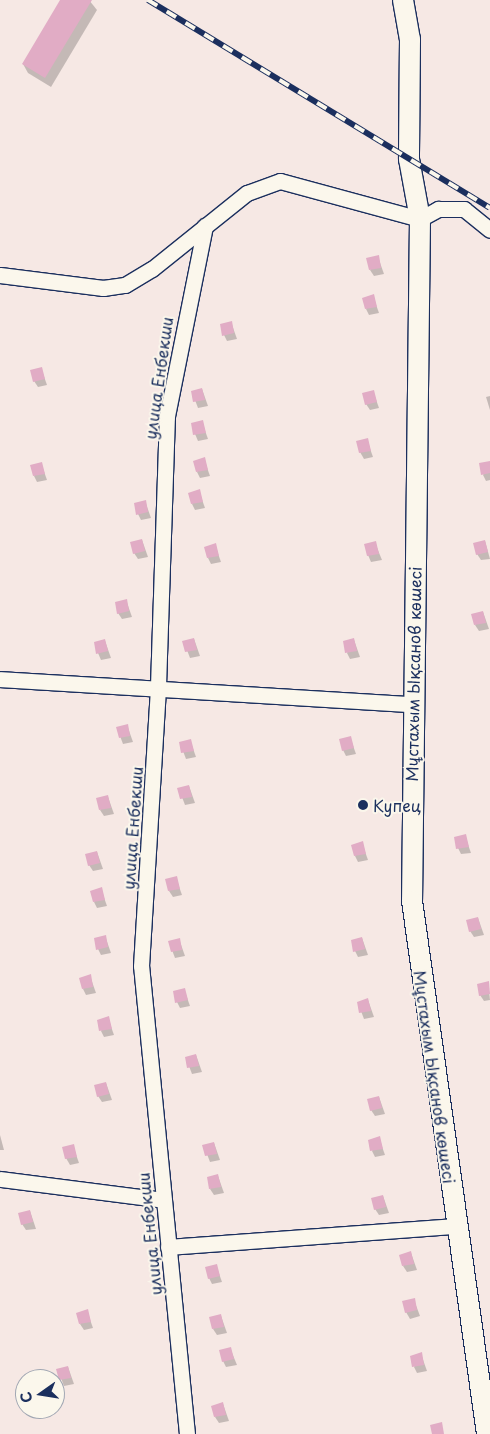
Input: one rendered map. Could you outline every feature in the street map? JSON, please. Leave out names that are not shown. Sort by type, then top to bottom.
[{"type":"main road","name":"Мұстахым Ықсанов көшесі","points":[[403,0],[410,39],[409,159],[420,219],[412,704],[412,901],[455,1226],[487,1434]]},
{"type":"street","points":[[0,275],[103,288],[126,285],[246,193],[280,182],[420,219],[438,209],[464,209],[490,230]]},
{"type":"street","name":"улица Енбекши","points":[[187,1434],[141,966],[158,686],[167,416],[205,226]]},
{"type":"street","points":[[0,680],[158,686],[412,704]]},
{"type":"street","points":[[0,1179],[164,1200]]},
{"type":"street","points":[[168,1247],[455,1226]]},
{"type":"building","points":[[60,0],[92,0],[45,78],[22,64]]},
{"type":"building","points":[[379,255],[381,268],[369,270],[366,258]]},
{"type":"building","points":[[374,294],[377,307],[365,309],[362,298]]},
{"type":"building","points":[[232,321],[234,333],[222,336],[220,324]]},
{"type":"building","points":[[42,367],[45,379],[33,382],[30,370]]},
{"type":"building","points":[[202,388],[205,400],[193,402],[191,391]]},
{"type":"building","points":[[374,390],[377,402],[365,405],[362,393]]},
{"type":"building","points":[[203,420],[206,433],[193,435],[191,423]]},
{"type":"building","points":[[368,438],[371,451],[359,453],[356,441]]},
{"type":"building","points":[[205,457],[208,470],[196,472],[193,461]]},
{"type":"building","points":[[490,461],[490,473],[481,475],[479,463]]},
{"type":"building","points":[[42,462],[45,474],[33,476],[30,465]]},
{"type":"building","points":[[200,489],[203,502],[191,504],[188,493]]},
{"type":"building","points":[[146,500],[148,512],[136,515],[134,503]]},
{"type":"building","points":[[142,539],[145,551],[133,554],[130,542]]},
{"type":"building","points":[[485,540],[488,552],[476,555],[473,543]]},
{"type":"building","points":[[376,541],[379,554],[367,556],[364,544]]},
{"type":"building","points":[[216,543],[219,556],[207,558],[204,547]]},
{"type":"building","points":[[127,599],[129,611],[117,614],[115,602]]},
{"type":"building","points":[[483,611],[486,623],[474,625],[471,614]]},
{"type":"building","points":[[194,638],[197,650],[185,652],[182,641]]},
{"type":"building","points":[[354,638],[357,651],[345,653],[343,641]]},
{"type":"building","points":[[105,639],[108,651],[96,654],[94,642]]},
{"type":"building","points":[[128,724],[130,736],[119,738],[116,727]]},
{"type":"building","points":[[351,736],[354,748],[342,751],[339,739]]},
{"type":"building","points":[[191,739],[194,751],[181,753],[179,742]]},
{"type":"building","points":[[189,785],[192,797],[180,799],[177,788]]},
{"type":"building","points":[[108,795],[111,808],[99,810],[96,798]]},
{"type":"building","points":[[466,834],[469,847],[456,849],[454,837]]},
{"type":"building","points":[[363,841],[366,854],[354,856],[351,845]]},
{"type":"building","points":[[97,851],[100,863],[88,866],[85,854]]},
{"type":"building","points":[[177,876],[180,889],[168,891],[165,879]]},
{"type":"building","points":[[102,887],[105,900],[93,902],[90,891]]},
{"type":"building","points":[[478,917],[481,929],[469,932],[466,920]]},
{"type":"building","points":[[106,935],[108,947],[96,950],[94,938]]},
{"type":"building","points":[[362,937],[365,949],[353,952],[351,940]]},
{"type":"building","points":[[180,938],[182,950],[171,952],[168,941]]},
{"type":"building","points":[[91,974],[93,987],[82,989],[79,978]]},
{"type":"building","points":[[489,981],[490,994],[479,996],[477,984]]},
{"type":"building","points":[[185,988],[188,1000],[175,1003],[173,991]]},
{"type":"building","points":[[368,998],[371,1011],[359,1013],[357,1002]]},
{"type":"building","points":[[109,1016],[112,1029],[99,1031],[97,1020]]},
{"type":"building","points":[[196,1054],[199,1066],[187,1068],[185,1057]]},
{"type":"building","points":[[106,1082],[109,1094],[97,1097],[94,1085]]},
{"type":"building","points":[[379,1096],[382,1108],[370,1111],[367,1099]]},
{"type":"building","points":[[380,1136],[383,1149],[370,1151],[368,1140]]},
{"type":"building","points":[[214,1142],[217,1154],[205,1156],[202,1145]]},
{"type":"building","points":[[74,1144],[77,1157],[65,1159],[62,1147]]},
{"type":"building","points":[[218,1174],[221,1187],[209,1189],[207,1177]]},
{"type":"building","points":[[383,1195],[386,1207],[374,1210],[371,1198]]},
{"type":"building","points":[[30,1210],[33,1222],[21,1225],[18,1213]]},
{"type":"building","points":[[411,1251],[414,1264],[402,1266],[399,1255]]},
{"type":"building","points":[[217,1264],[220,1276],[208,1279],[205,1267]]},
{"type":"building","points":[[415,1298],[417,1310],[405,1313],[402,1301]]},
{"type":"building","points":[[88,1309],[91,1322],[79,1324],[76,1313]]},
{"type":"building","points":[[221,1314],[224,1327],[212,1329],[209,1317]]},
{"type":"building","points":[[231,1347],[234,1359],[222,1362],[219,1350]]},
{"type":"building","points":[[422,1352],[424,1365],[412,1367],[410,1356]]},
{"type":"building","points":[[68,1366],[71,1378],[65,1379],[65,1369],[56,1369]]},
{"type":"building","points":[[223,1402],[226,1415],[214,1417],[211,1406]]},
{"type":"building","points":[[442,1422],[444,1434],[432,1434],[430,1425]]},
{"type":"railway","points":[[148,0],[490,208]]},
{"type":"place","name":"Купец","points":[[363,805]]}]
